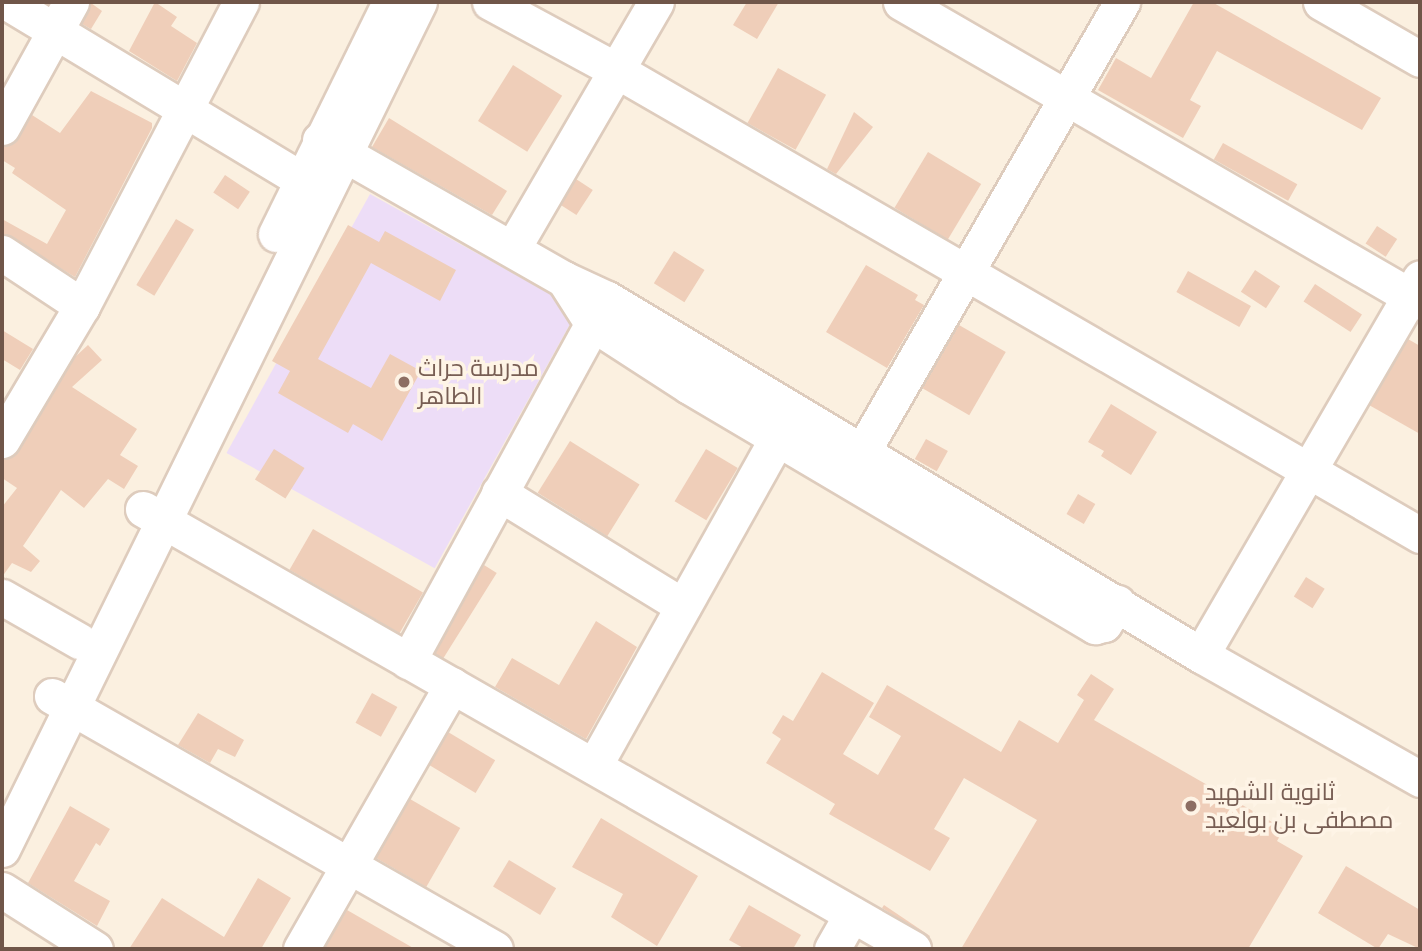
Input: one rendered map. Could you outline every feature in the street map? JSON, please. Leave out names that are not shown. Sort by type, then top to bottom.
[{"type":"street","points":[[7,2],[312,186]]},
{"type":"street","points":[[2,127],[71,2]]},
{"type":"street","points":[[2,440],[82,306],[241,2]]},
{"type":"street","points":[[490,2],[617,70],[1420,535]]},
{"type":"street","points":[[514,246],[656,2]]},
{"type":"street","points":[[901,2],[1417,292],[1307,471],[1201,655]]},
{"type":"street","points":[[855,465],[1122,2]]},
{"type":"street","points":[[1321,2],[1420,59]]},
{"type":"street","points":[[2,849],[61,701],[331,146],[403,5]]},
{"type":"street","points":[[331,146],[514,246],[564,279],[600,311],[855,465],[1117,603],[1201,655],[1420,779]]},
{"type":"street","points":[[2,253],[82,306]]},
{"type":"street","points":[[408,661],[600,311]]},
{"type":"street","points":[[594,766],[785,424]]},
{"type":"street","points":[[499,494],[683,606]]},
{"type":"street","points":[[2,800],[61,701],[79,642],[153,514]]},
{"type":"street","points":[[153,514],[913,949]]},
{"type":"street","points":[[2,597],[79,642]]},
{"type":"street","points":[[302,949],[452,685]]},
{"type":"street","points":[[61,701],[495,949]]},
{"type":"street","points":[[2,890],[95,949]]},
{"type":"street","points":[[832,949],[852,915]]},
{"type":"shaded area","name":"مدرسة حراث الطاهر","points":[[370,194],[578,309],[435,568],[226,453]]},
{"type":"building","points":[[155,2],[177,17],[171,26],[197,43],[177,81],[129,51]]},
{"type":"building","points":[[747,2],[779,2],[757,39],[733,25]]},
{"type":"building","points":[[1194,2],[1212,2],[1381,98],[1362,130],[1217,51],[1190,100],[1201,106],[1183,138],[1098,90],[1116,58],[1151,78]]},
{"type":"building","points":[[91,3],[102,11],[91,29],[82,24]]},
{"type":"building","points":[[513,65],[562,96],[527,152],[478,121]]},
{"type":"building","points":[[778,68],[826,95],[796,150],[747,123]]},
{"type":"building","points":[[91,91],[152,123],[152,128],[75,277],[2,233],[2,219],[47,244],[66,210],[12,173],[15,168],[2,160],[2,147],[19,137],[32,115],[60,133]]},
{"type":"building","points":[[854,112],[873,127],[836,174],[827,169]]},
{"type":"building","points":[[389,118],[507,191],[492,215],[372,147]]},
{"type":"building","points":[[1223,143],[1297,184],[1288,201],[1214,160]]},
{"type":"building","points":[[928,152],[981,184],[948,240],[895,208]]},
{"type":"building","points":[[225,175],[250,192],[238,209],[213,192]]},
{"type":"building","points":[[576,179],[593,190],[576,215],[560,204]]},
{"type":"building","points":[[176,219],[194,230],[154,296],[136,285]]},
{"type":"building","points":[[348,225],[379,242],[385,231],[456,270],[440,301],[371,263],[318,359],[371,388],[390,354],[421,371],[382,441],[353,424],[348,433],[278,393],[290,371],[272,361]]},
{"type":"building","points":[[1377,226],[1397,239],[1386,257],[1366,244]]},
{"type":"building","points":[[674,251],[705,270],[684,302],[654,283]]},
{"type":"building","points":[[866,265],[918,295],[915,300],[924,305],[887,368],[826,332]]},
{"type":"building","points":[[1255,270],[1280,286],[1266,308],[1241,292]]},
{"type":"building","points":[[1188,271],[1251,306],[1239,327],[1176,292]]},
{"type":"building","points":[[1315,284],[1362,314],[1351,332],[1304,302]]},
{"type":"building","points":[[959,325],[1006,352],[969,415],[922,388]]},
{"type":"building","points":[[2,330],[33,349],[20,370],[2,359]]},
{"type":"building","points":[[1408,339],[1420,346],[1420,434],[1369,405]]},
{"type":"building","points":[[88,345],[102,360],[72,387],[137,429],[120,455],[138,466],[124,489],[108,479],[84,508],[61,490],[23,546],[40,561],[31,572],[12,563],[2,577],[2,507],[17,488],[2,478],[2,460],[19,450],[75,357]]},
{"type":"building","points":[[1111,404],[1157,432],[1131,475],[1101,456],[1104,451],[1088,442]]},
{"type":"building","points":[[926,439],[948,451],[937,471],[915,459]]},
{"type":"building","points":[[570,441],[640,484],[607,536],[538,493]]},
{"type":"building","points":[[274,449],[305,468],[285,499],[255,480]]},
{"type":"building","points":[[706,449],[738,468],[706,520],[675,501]]},
{"type":"building","points":[[1078,494],[1095,504],[1084,524],[1066,514]]},
{"type":"building","points":[[313,529],[423,592],[399,633],[290,570]]},
{"type":"building","points":[[484,565],[497,573],[443,659],[430,651]]},
{"type":"building","points":[[1306,577],[1325,589],[1312,608],[1294,597]]},
{"type":"building","points":[[596,621],[637,647],[586,739],[495,687],[512,658],[559,685]]},
{"type":"building","points":[[822,672],[874,703],[843,754],[878,775],[901,736],[869,717],[887,685],[1001,752],[1019,720],[1058,743],[1084,700],[1077,695],[1091,674],[1114,689],[1094,720],[1284,829],[1277,841],[1303,856],[1248,949],[961,949],[1037,820],[964,778],[934,829],[950,838],[930,871],[829,814],[835,804],[766,763],[781,739],[772,733],[783,715],[793,721]]},
{"type":"building","points":[[372,693],[397,707],[381,737],[356,723]]},
{"type":"building","points":[[198,713],[244,740],[235,757],[218,749],[210,763],[178,745]]},
{"type":"building","points":[[448,732],[495,760],[476,793],[428,765]]},
{"type":"building","points":[[410,799],[460,828],[426,887],[376,858]]},
{"type":"building","points":[[70,806],[110,829],[100,846],[96,843],[74,881],[110,901],[97,926],[28,883]]},
{"type":"building","points":[[601,818],[698,876],[657,946],[611,917],[623,894],[572,867]]},
{"type":"building","points":[[509,860],[556,888],[540,915],[493,887]]},
{"type":"building","points":[[1346,866],[1420,910],[1420,949],[1388,934],[1378,949],[1318,913]]},
{"type":"building","points":[[258,878],[291,898],[261,949],[129,949],[162,898],[224,937]]},
{"type":"building","points":[[749,905],[801,935],[793,949],[745,949],[729,940]]},
{"type":"building","points":[[884,905],[930,936],[929,938],[882,908]]},
{"type":"building","points":[[347,910],[415,949],[324,949]]},
{"type":"place","name":"مدرسة حراث الطاهر","points":[[404,382]]},
{"type":"place","name":"ثانوية الشهيد مصطفى بن بولعيد","points":[[1191,806]]}]
